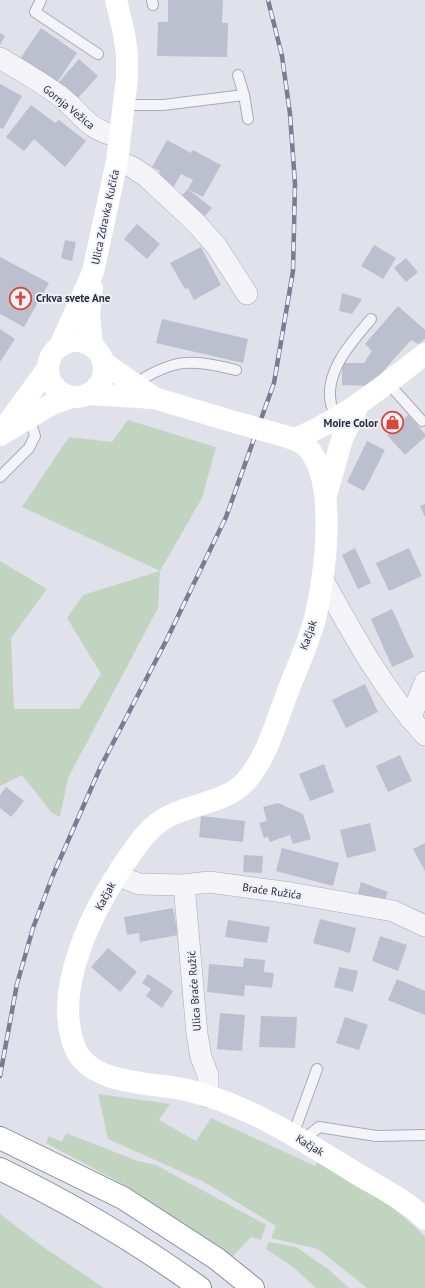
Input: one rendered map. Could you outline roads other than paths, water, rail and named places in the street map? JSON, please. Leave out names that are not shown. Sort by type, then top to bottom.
[{"type":"main road","name":"Ulica Zdravka Kučića","points":[[0,434],[52,404],[80,396],[97,389],[102,381],[104,372],[98,354],[90,314],[93,272],[117,161],[127,78],[127,55],[124,33],[116,0]]},
{"type":"main road","name":"Ulica Zdravka Kučića","points":[[0,434],[48,368],[52,356],[60,346],[93,272]]},
{"type":"main road","name":"Ulica Zdravka Kučića","points":[[60,346],[69,342],[78,341],[98,354],[134,384],[154,398]]},
{"type":"main road","points":[[288,437],[338,418],[357,407],[425,354]]},
{"type":"main road","name":"Ulica Zdravka Kučića","points":[[48,368],[52,384],[64,395],[154,398],[288,437]]},
{"type":"main road","points":[[326,496],[342,439],[357,407]]},
{"type":"main road","name":"Kačjak","points":[[288,437],[309,450],[323,477],[326,496],[323,580],[313,625],[262,756],[244,783],[228,794],[182,810],[162,820],[144,835],[116,875],[88,928],[71,983],[68,1004],[70,1029],[76,1050],[92,1068],[116,1078],[188,1090],[254,1115],[298,1138],[391,1194],[425,1219]]},
{"type":"main road","points":[[0,1138],[37,1154],[123,1198],[217,1259],[253,1288]]},
{"type":"main road","points":[[0,1169],[100,1221],[166,1263],[200,1288]]},
{"type":"street","name":"Gornja Vežica","points":[[0,58],[60,97],[92,127],[103,133],[120,137]]},
{"type":"street","name":"Ulica Zdravka Kučića","points":[[117,161],[132,167],[147,177],[197,224],[217,247],[247,294]]},
{"type":"street","points":[[323,580],[364,652],[410,719],[425,735]]},
{"type":"street","points":[[410,719],[425,682]]},
{"type":"street","name":"Braće Ružića","points":[[116,875],[139,884],[184,885],[209,882],[291,893],[392,911],[425,926]]},
{"type":"street","name":"Ulica Braće Ružić","points":[[184,885],[197,1034],[201,1057],[208,1075],[208,1097]]},
{"type":"lane","points":[[41,0],[35,12],[98,54]]},
{"type":"lane","points":[[238,75],[244,95],[248,119]]},
{"type":"lane","points":[[124,105],[163,105],[244,95]]},
{"type":"lane","points":[[338,418],[331,405],[330,384],[345,350],[371,319]]},
{"type":"lane","points":[[134,384],[150,373],[173,364],[202,362],[236,370]]},
{"type":"lane","points":[[388,383],[422,421]]},
{"type":"lane","points":[[0,477],[29,448],[34,436],[29,417]]},
{"type":"lane","points":[[298,1138],[317,1069]]},
{"type":"lane","points":[[298,1138],[319,1127],[376,1136],[425,1135]]},
{"type":"railway","points":[[0,1076],[17,984],[33,928],[53,875],[101,766],[166,641],[226,517],[274,383],[293,271],[295,184],[290,114],[282,56],[268,0]]},
{"type":"place","name":"Crkva svete Ane","points":[[20,298]]},
{"type":"place","name":"Moire Color","points":[[393,423]]}]
